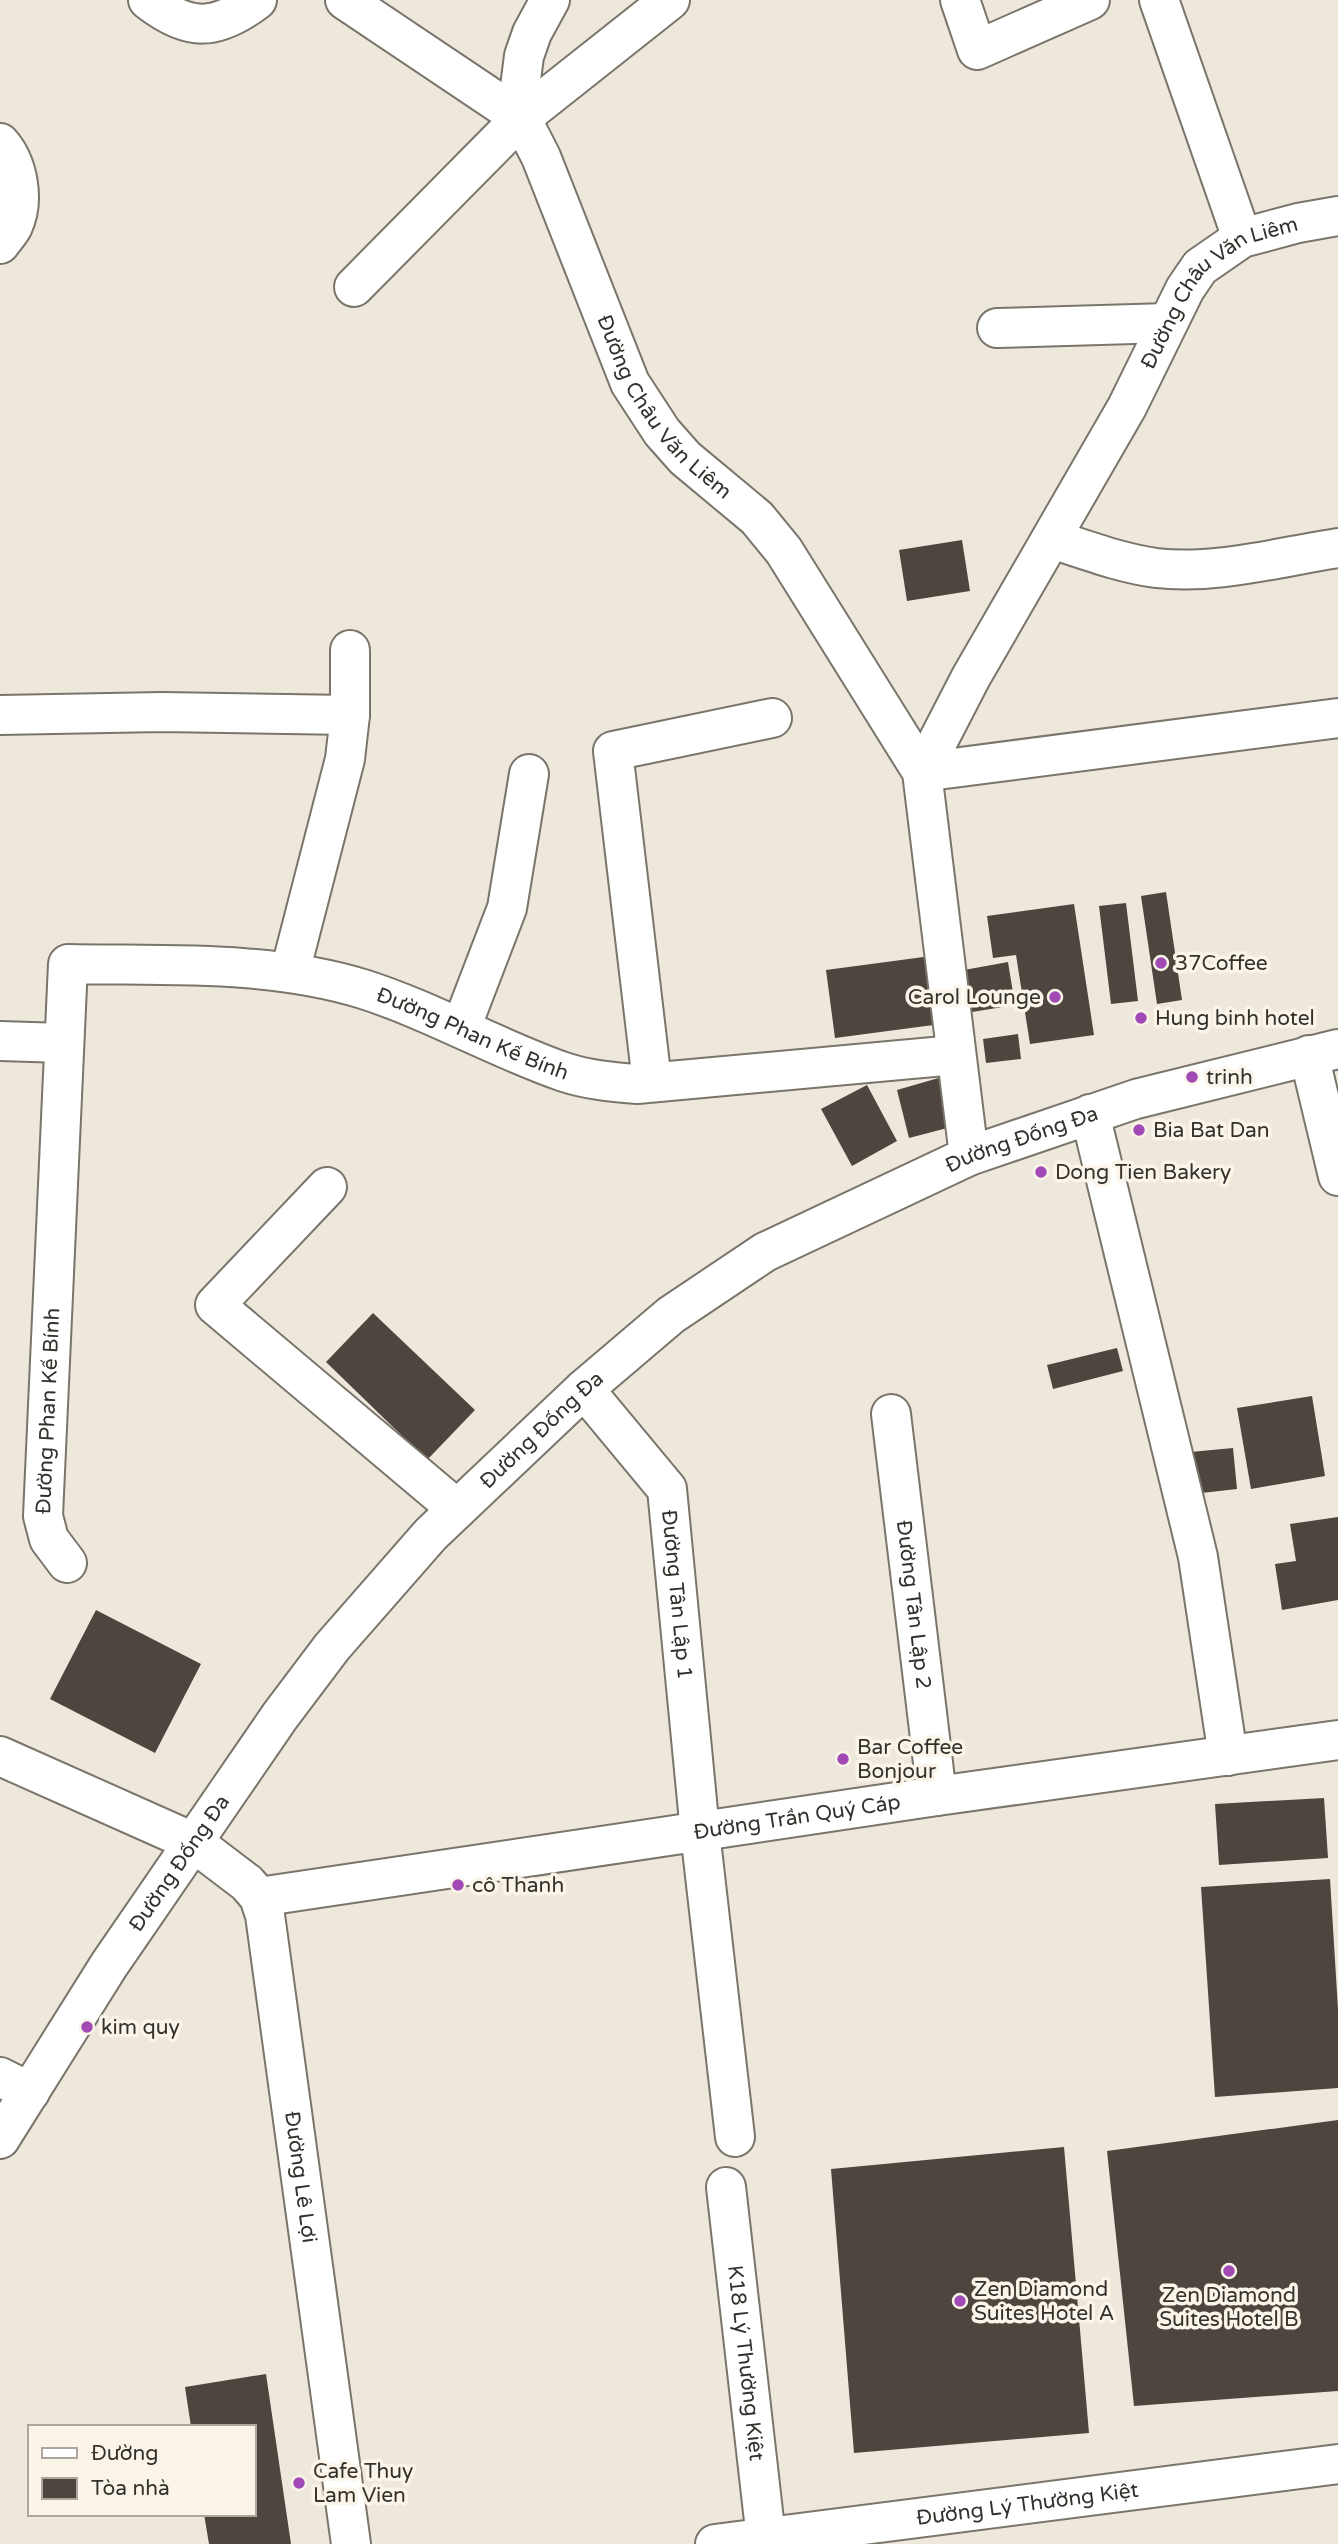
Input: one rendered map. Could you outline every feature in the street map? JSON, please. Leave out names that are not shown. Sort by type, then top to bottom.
[{"type":"street","points":[[148,0],[167,15],[186,23],[204,24],[221,22],[257,0]]},
{"type":"street","points":[[345,0],[521,118]]},
{"type":"street","points":[[354,287],[521,118],[670,0]]},
{"type":"street","points":[[960,0],[977,50],[1090,0]]},
{"type":"street","points":[[1159,0],[1242,238]]},
{"type":"street","name":"Đường Châu Văn Liêm","points":[[541,3],[524,56],[519,95],[521,118],[541,157],[631,383],[662,432],[685,458],[757,518],[784,551],[922,772],[969,1156]]},
{"type":"street","points":[[0,143],[10,153],[17,176],[18,207],[13,227],[0,244]]},
{"type":"street","name":"Đường Châu Văn Liêm","points":[[922,772],[971,677],[1127,407],[1185,289],[1200,268],[1242,238],[1298,223],[1338,216]]},
{"type":"street","points":[[997,328],[1168,323]]},
{"type":"street","points":[[1052,539],[1124,562],[1157,568],[1185,569],[1216,568],[1338,548]]},
{"type":"street","points":[[290,972],[345,759],[350,715],[350,650]]},
{"type":"street","points":[[0,715],[162,712],[350,715]]},
{"type":"street","points":[[652,1082],[613,751],[772,718]]},
{"type":"street","points":[[922,772],[1338,718]]},
{"type":"street","points":[[461,1028],[507,908],[529,774]]},
{"type":"street","name":"Đường Phan Kế Bính","points":[[67,1563],[49,1539],[43,1516],[68,964],[290,972],[365,990],[564,1072],[598,1080],[652,1082],[955,1055]]},
{"type":"street","points":[[0,1041],[63,1043]]},
{"type":"street","points":[[1324,1052],[1338,1176]]},
{"type":"street","name":"Đường Đống Đa","points":[[0,2139],[15,2084],[109,1965],[280,1716],[332,1647],[414,1553],[457,1509],[584,1388],[671,1315],[765,1252],[969,1156],[1136,1099],[1324,1052]]},
{"type":"street","points":[[1090,1114],[1198,1558],[1228,1756]]},
{"type":"street","points":[[327,1187],[215,1305],[457,1509]]},
{"type":"street","name":"Đường Tân Lập 1","points":[[584,1388],[667,1489],[700,1832],[735,2137]]},
{"type":"street","name":"Đường Tân Lập 2","points":[[891,1414],[937,1796]]},
{"type":"street","name":"Đường Trần Quý Cáp","points":[[258,1897],[937,1796],[1338,1740]]},
{"type":"street","points":[[0,1756],[193,1842],[247,1883],[258,1897]]},
{"type":"street","name":"Đường Lê Lợi","points":[[258,1897],[265,1915],[351,2544]]},
{"type":"street","name":"K18 Lý Thường Kiệt","points":[[726,2187],[778,2539]]},
{"type":"street","name":"Đường Lý Thường Kiệt","points":[[715,2544],[778,2539],[1338,2463]]},
{"type":"building","points":[[962,540],[970,591],[907,601],[899,550]]},
{"type":"building","points":[[1166,892],[1182,1000],[1157,1004],[1141,896]]},
{"type":"building","points":[[1126,903],[1138,1001],[1111,1004],[1099,906]]},
{"type":"building","name":"Carol Lounge","points":[[1074,904],[1094,1035],[1030,1044],[1016,955],[993,958],[987,916]]},
{"type":"building","points":[[931,956],[941,1024],[835,1038],[826,970]]},
{"type":"building","points":[[1008,962],[1015,1005],[972,1012],[964,970]]},
{"type":"building","points":[[1018,1034],[1021,1059],[986,1063],[983,1039]]},
{"type":"building","points":[[942,1077],[955,1126],[909,1138],[897,1090]]},
{"type":"building","points":[[867,1085],[897,1141],[852,1166],[821,1109]]},
{"type":"building","points":[[373,1313],[475,1410],[427,1460],[326,1362]]},
{"type":"building","points":[[1117,1348],[1123,1371],[1053,1389],[1047,1365]]},
{"type":"building","points":[[1312,1396],[1325,1476],[1251,1489],[1237,1408]]},
{"type":"building","points":[[1233,1448],[1237,1489],[1184,1495],[1180,1453]]},
{"type":"building","points":[[1338,1517],[1338,1600],[1282,1610],[1275,1564],[1296,1561],[1290,1524]]},
{"type":"building","points":[[96,1610],[201,1664],[155,1753],[50,1699]]},
{"type":"building","points":[[1324,1798],[1328,1858],[1219,1865],[1215,1804]]},
{"type":"building","points":[[1330,1879],[1338,2009],[1338,2088],[1215,2097],[1201,1887]]},
{"type":"building","name":"Zen Diamond Suites Hotel B","points":[[1338,2120],[1338,2391],[1134,2406],[1107,2151]]},
{"type":"building","name":"Zen Diamond Suites Hotel A","points":[[1064,2147],[1089,2433],[854,2453],[831,2169]]},
{"type":"building","points":[[266,2374],[291,2544],[209,2544],[204,2516],[256,2516],[256,2425],[191,2425],[185,2387]]},
{"type":"place","name":"37Coffee","points":[[1161,963]]},
{"type":"place","name":"Carol Lounge","points":[[1055,997]]},
{"type":"place","name":"Hung binh hotel","points":[[1141,1018]]},
{"type":"place","name":"trinh","points":[[1192,1077]]},
{"type":"place","name":"Bia Bat Dan","points":[[1139,1130]]},
{"type":"place","name":"Dong Tien Bakery","points":[[1041,1172]]},
{"type":"place","name":"Bar Coffee Bonjour","points":[[843,1759]]},
{"type":"place","name":"cô Thanh","points":[[458,1885]]},
{"type":"place","name":"kim quy","points":[[87,2027]]},
{"type":"place","name":"Zen Diamond Suites Hotel B","points":[[1229,2271]]},
{"type":"place","name":"Zen Diamond Suites Hotel A","points":[[960,2301]]},
{"type":"place","name":"Cafe Thuy Lam Vien","points":[[299,2483]]}]
